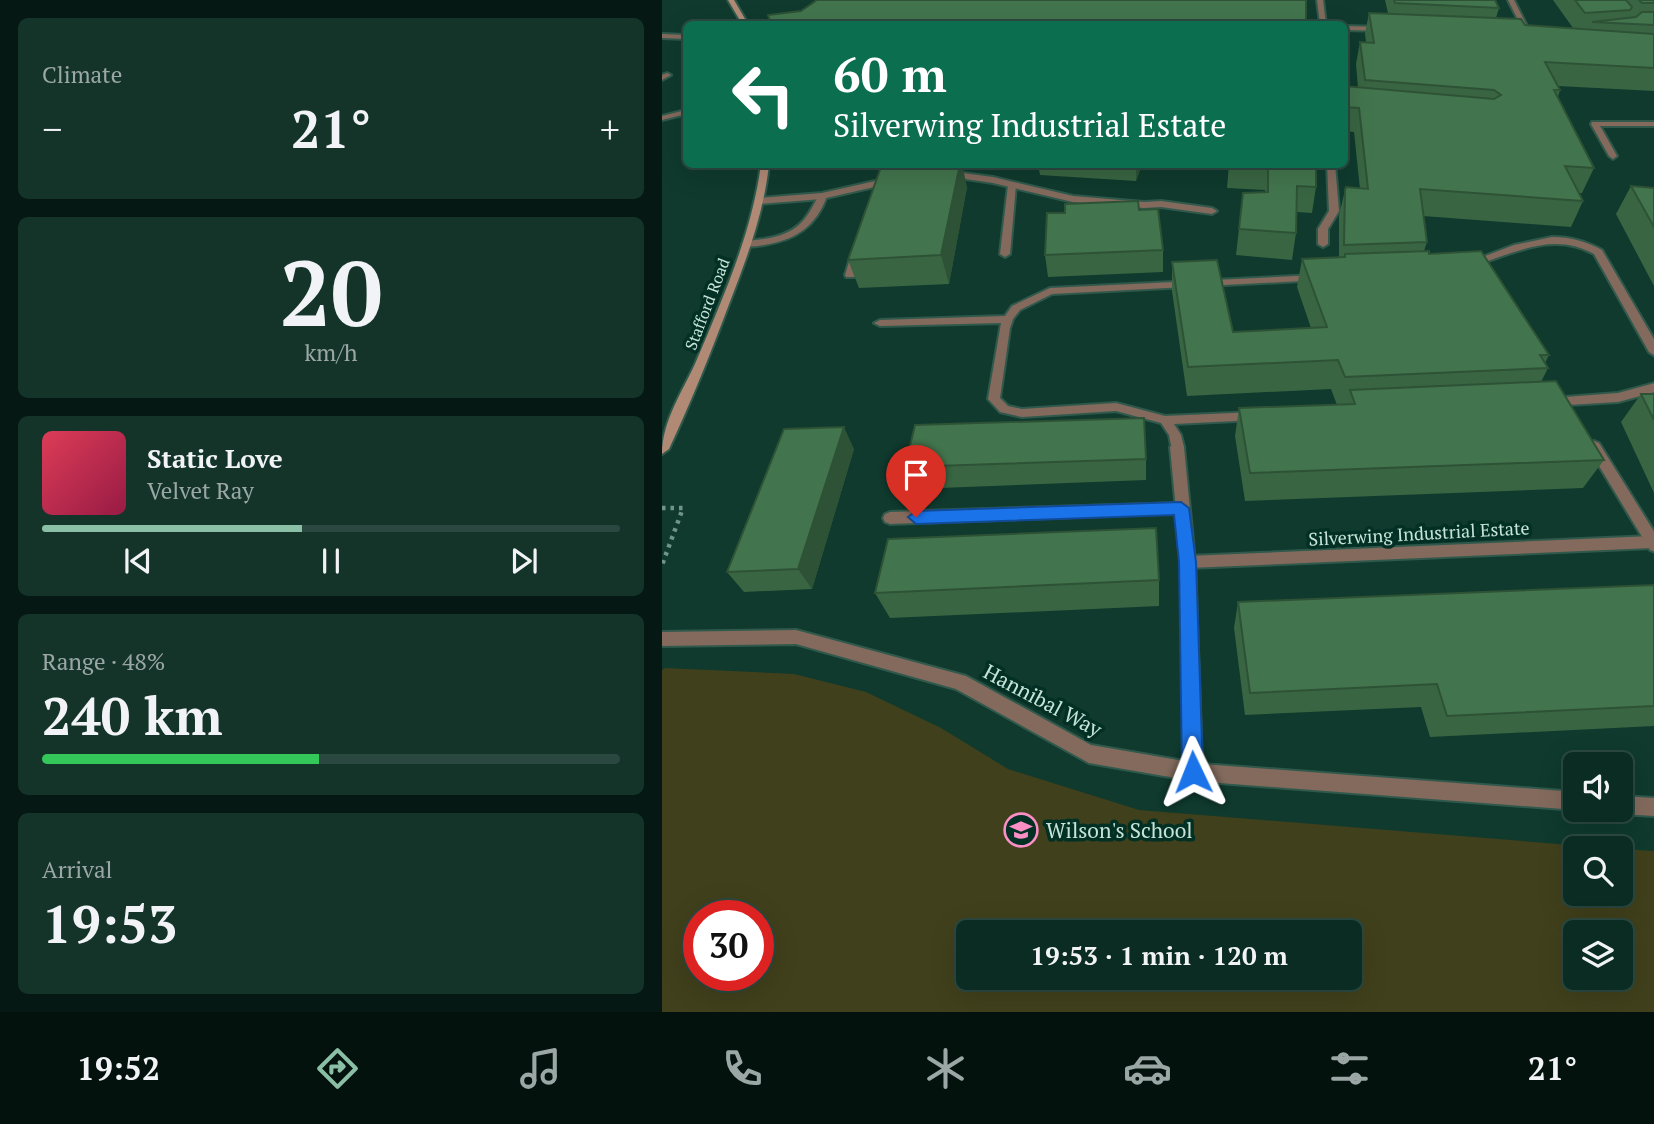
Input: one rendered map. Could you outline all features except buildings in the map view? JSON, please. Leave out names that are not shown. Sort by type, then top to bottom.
[{"type":"main road","points":[[731,0],[743,21]]},
{"type":"main road","name":"Stafford Road","points":[[662,449],[707,349],[747,244],[760,201],[764,168]]},
{"type":"street","points":[[1320,0],[1323,21]]},
{"type":"street","points":[[1511,0],[1524,24],[1526,36]]},
{"type":"street","points":[[1348,27],[1400,30]]},
{"type":"street","points":[[1512,35],[1538,37]]},
{"type":"street","points":[[662,36],[683,37]]},
{"type":"street","points":[[662,118],[683,114]]},
{"type":"street","points":[[1613,156],[1595,124],[1635,120],[1654,124]]},
{"type":"street","points":[[1323,244],[1323,229],[1334,211],[1331,168]]},
{"type":"street","points":[[932,175],[959,174],[1073,200],[1161,204],[1212,211]]},
{"type":"street","points":[[760,201],[822,196],[905,179]]},
{"type":"street","points":[[875,197],[879,183]]},
{"type":"street","points":[[1005,254],[1012,185]]},
{"type":"street","points":[[747,244],[780,240],[803,229],[812,218],[822,196]]},
{"type":"street","points":[[850,275],[862,236]]},
{"type":"street","points":[[1451,270],[1536,244],[1579,241],[1598,252],[1654,352]]},
{"type":"street","points":[[1263,415],[1165,420],[1116,407],[1022,413],[1004,409],[994,399],[1004,328],[1016,308],[1050,291],[1331,277]]},
{"type":"street","points":[[880,323],[1008,319]]},
{"type":"street","points":[[1542,403],[1584,401],[1644,392],[1654,387]]},
{"type":"street","points":[[1165,420],[1175,435],[1177,447],[1188,562],[1193,772]]},
{"type":"street","points":[[1583,428],[1653,544]]},
{"type":"street","points":[[890,518],[1181,508]]},
{"type":"street","name":"Silverwing Industrial Estate","points":[[1188,562],[1653,544]]},
{"type":"street","name":"Hannibal Way","points":[[662,639],[796,637],[960,682],[1090,754],[1193,772],[1563,800]]},
{"type":"street","points":[[1633,806],[1654,807]]},
{"type":"path","points":[[662,508],[682,508],[662,565]]},
{"type":"shaded area","name":"Wilson's School","points":[[665,668],[794,674],[866,692],[941,728],[1008,769],[1139,810],[1563,844],[1563,906],[1633,906],[1633,850],[1654,851],[1654,1012],[662,1012],[662,670]]},
{"type":"place","name":"Wilson's School","points":[[1021,830]]},
{"type":"route","points":[[916,517],[1181,508],[1188,562],[1193,772]]}]
